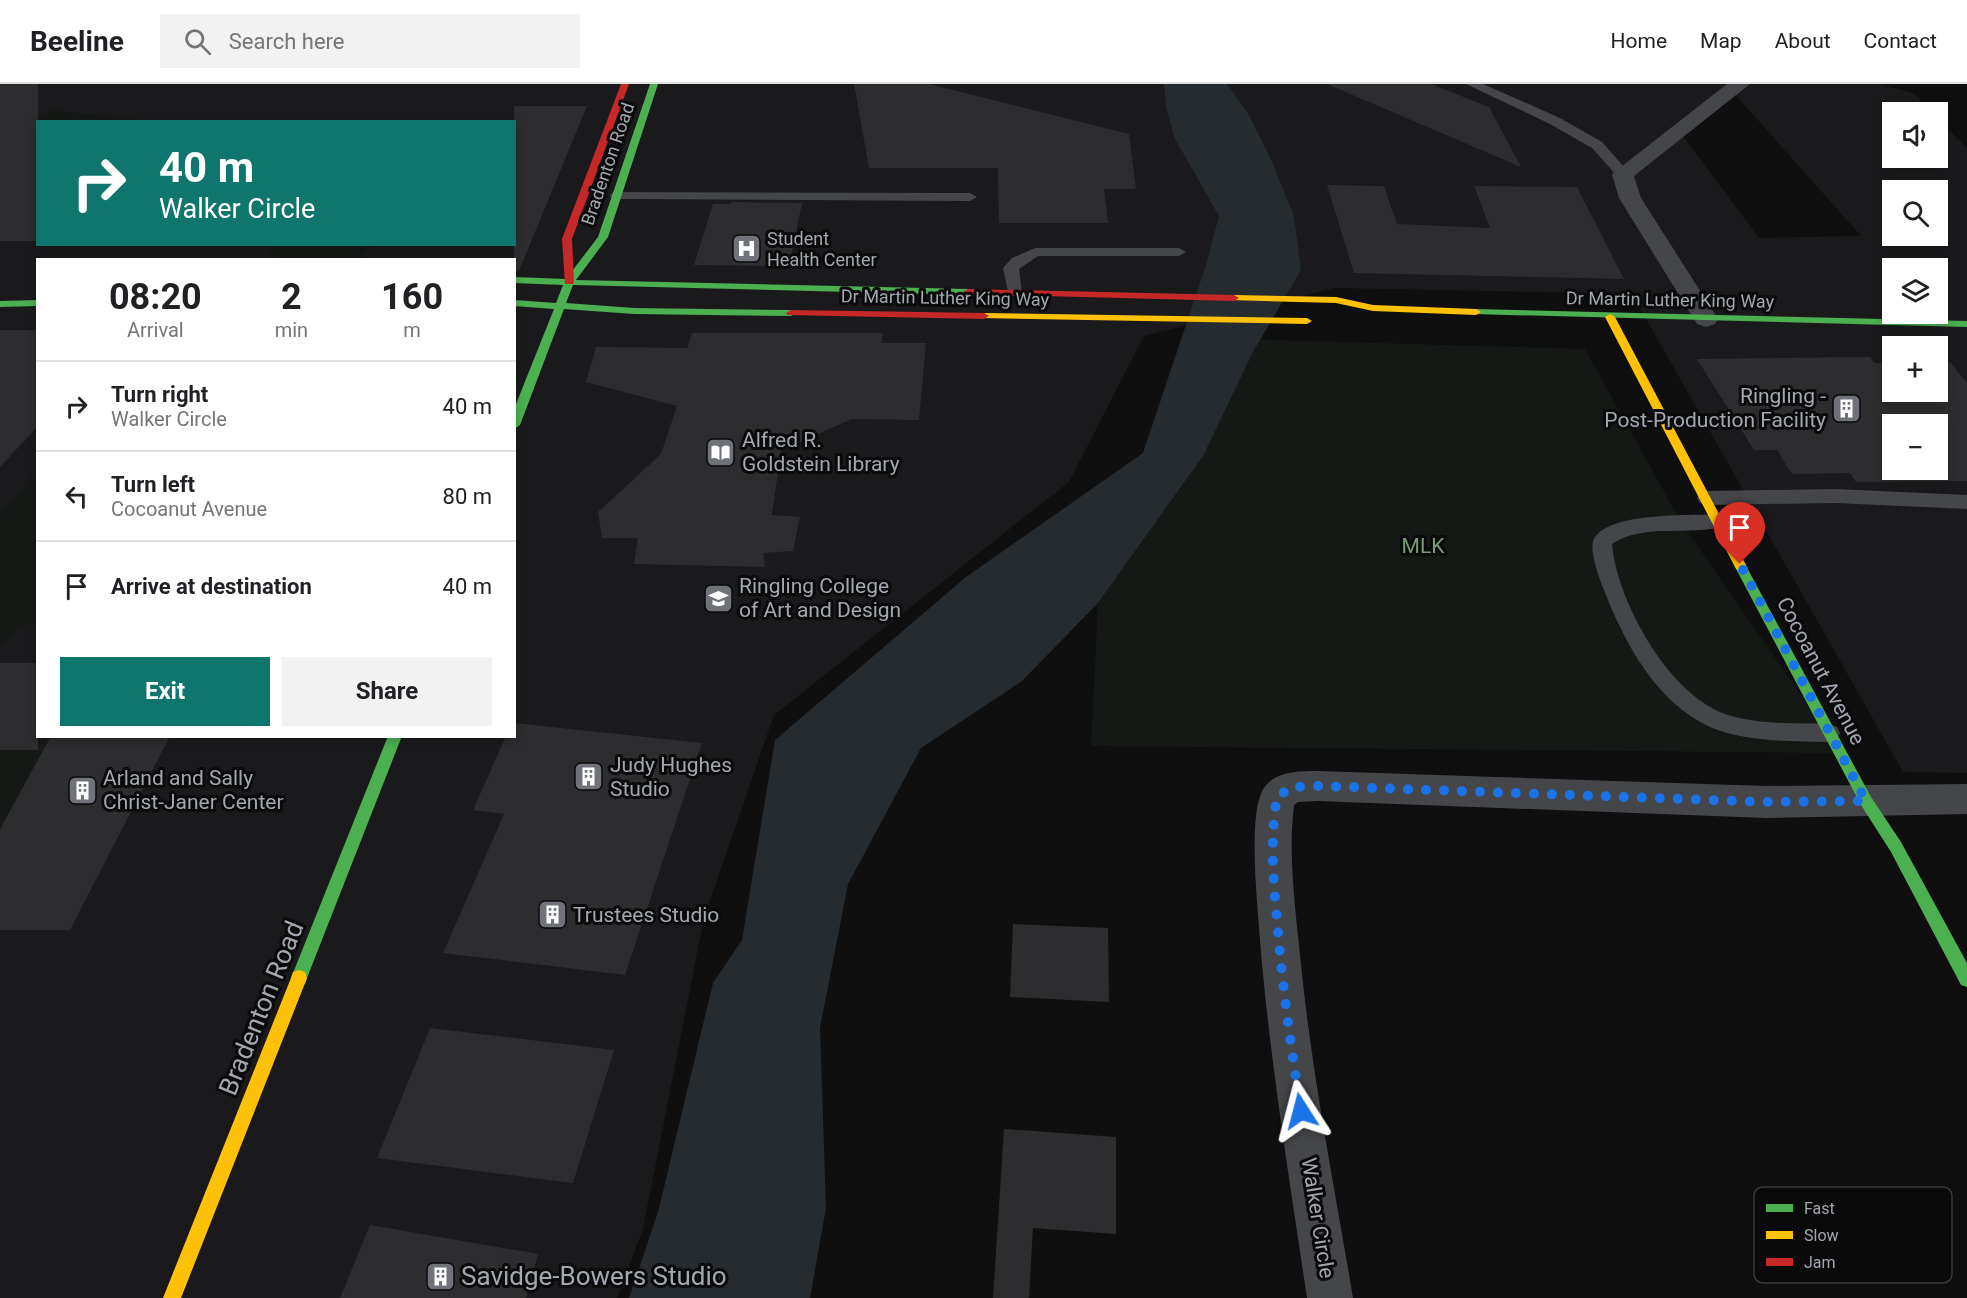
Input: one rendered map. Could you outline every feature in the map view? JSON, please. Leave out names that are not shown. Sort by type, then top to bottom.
[{"type":"street","name":"Bradenton Road","points":[[569,282],[567,239],[625,84]]},
{"type":"street","name":"Bradenton Road","points":[[516,420],[569,282],[603,237],[654,84]]},
{"type":"street","points":[[1706,319],[1630,198],[1623,174],[1740,84]]},
{"type":"street","name":"Dr Martin Luther King Way","points":[[516,280],[1336,300],[1372,308],[1610,317],[1967,324]]},
{"type":"street","points":[[0,304],[36,303]]},
{"type":"street","name":"Dr Martin Luther King Way","points":[[516,303],[634,311],[1023,318],[1320,320]]},
{"type":"street","name":"Dr Martin Luther King Way","points":[[1352,316],[1372,308]]},
{"type":"street","name":"Cocoanut Avenue","points":[[1610,317],[1829,733],[1866,801],[1896,847],[1967,979]]},
{"type":"street","name":"Bradenton Road","points":[[172,1298],[394,738]]},
{"type":"street","name":"Walker Circle","points":[[1330,1298],[1283,994],[1273,874],[1273,825],[1277,797],[1292,787],[1318,786],[1766,802],[1866,801]]},
{"type":"street","points":[[1866,801],[1967,799]]},
{"type":"lane","points":[[1472,84],[1555,121],[1597,145],[1623,174]]},
{"type":"lane","points":[[617,196],[970,196]]},
{"type":"lane","points":[[1014,293],[1011,268],[1017,261],[1035,252],[1179,252]]},
{"type":"lane","points":[[1706,498],[1835,496],[1967,502]]},
{"type":"lane","points":[[1718,521],[1652,524],[1619,530],[1602,541],[1602,558],[1624,614],[1661,676],[1686,703],[1725,723],[1773,730],[1829,733]]},
{"type":"shaded area","name":"Ringling College of Art and Design","points":[[0,84],[1878,84],[1913,93],[1922,102],[1882,102],[1882,168],[1948,168],[1948,129],[1967,148],[1967,773],[1903,772],[1632,294],[1334,288],[1144,336],[1069,482],[774,715],[704,918],[643,1229],[617,1298],[0,1298]],"holes":[[[1732,91],[1861,236],[1759,238],[1680,132]]]},
{"type":"shaded area","points":[[1164,84],[1227,84],[1249,115],[1270,157],[1294,216],[1301,270],[1253,352],[1203,456],[1098,603],[1022,681],[921,748],[848,884],[820,1028],[826,1208],[810,1298],[629,1298],[658,1212],[713,983],[742,940],[775,740],[966,577],[1143,453],[1206,265],[1219,216],[1174,137],[1166,106]]},
{"type":"green space","points":[[54,110],[138,120],[36,120],[36,123],[0,133]]},
{"type":"green space","points":[[273,246],[369,246],[363,258],[266,256]]},
{"type":"green space","name":"MLK","points":[[1236,339],[1585,349],[1681,522],[1841,753],[1091,746],[1098,603],[1203,456]]},
{"type":"green space","points":[[31,478],[36,488],[36,620],[18,629],[0,645],[0,515]]},
{"type":"green space","points":[[0,750],[43,750],[0,829]]},
{"type":"building","points":[[0,84],[38,84],[36,241],[0,241]]},
{"type":"building","points":[[854,84],[929,84],[1129,134],[1136,189],[1104,189],[1108,223],[999,223],[998,168],[869,168]]},
{"type":"building","points":[[1327,84],[1431,84],[1489,107],[1521,167]]},
{"type":"building","points":[[514,106],[587,106],[519,271],[516,271],[516,258],[514,258],[514,246],[516,246],[516,120],[514,120]]},
{"type":"building","points":[[1327,185],[1384,186],[1397,224],[1490,228],[1474,186],[1577,187],[1624,279],[1354,273]]},
{"type":"building","name":"Student Health Center","points":[[731,202],[802,203],[789,266],[694,265],[713,204],[731,204]]},
{"type":"building","points":[[0,330],[36,330],[36,428],[0,467]]},
{"type":"building","name":"Alfred R. Goldstein Library","points":[[692,333],[882,333],[882,343],[926,343],[919,420],[852,419],[781,450],[772,515],[800,517],[793,551],[763,553],[765,567],[634,564],[638,538],[602,538],[598,512],[661,454],[677,406],[586,382],[596,347],[687,348]]},
{"type":"building","name":"Ringling - Post-Production Facility","points":[[1870,357],[1875,363],[1882,363],[1882,402],[1948,402],[1948,362],[1967,383],[1967,481],[1856,482],[1850,473],[1792,474],[1777,450],[1754,450],[1697,359]]},
{"type":"building","points":[[0,663],[36,663],[38,750],[0,750]]},
{"type":"building","points":[[516,723],[702,743],[625,975],[443,953],[504,814],[473,810],[505,738],[516,738]]},
{"type":"building","name":"Arland and Sally Christ-Janer Center","points":[[50,738],[169,738],[70,930],[0,930],[0,829]]},
{"type":"building","points":[[1013,924],[1108,928],[1109,1002],[1010,997]]},
{"type":"building","points":[[430,1028],[614,1050],[573,1183],[377,1158]]},
{"type":"building","points":[[1004,1129],[1116,1137],[1116,1234],[1033,1228],[1029,1298],[993,1298]]},
{"type":"building","name":"Savidge-Bowers Studio","points":[[370,1225],[538,1254],[526,1298],[340,1298]]},
{"type":"traffic: fast","points":[[516,420],[569,282],[603,237],[654,84]]},
{"type":"traffic: fast","points":[[516,280],[632,285],[968,292]]},
{"type":"traffic: fast","points":[[0,304],[36,303]]},
{"type":"traffic: fast","points":[[516,303],[634,311],[791,313]]},
{"type":"traffic: fast","points":[[1476,312],[1967,324]]},
{"type":"traffic: fast","points":[[1741,567],[1866,801],[1896,847],[1967,979]]},
{"type":"traffic: fast","points":[[299,978],[394,738]]},
{"type":"traffic: slow","points":[[1234,298],[1336,300],[1373,308],[1476,312]]},
{"type":"traffic: slow","points":[[984,316],[1307,321]]},
{"type":"traffic: slow","points":[[1610,317],[1741,567]]},
{"type":"traffic: slow","points":[[172,1298],[299,978]]},
{"type":"traffic: jam","points":[[569,282],[567,239],[625,84]]},
{"type":"traffic: jam","points":[[968,292],[1234,298]]},
{"type":"traffic: jam","points":[[791,313],[984,316]]},
{"type":"place","name":"Student Health Center","points":[[746,249]]},
{"type":"place","name":"Ringling - Post-Production Facility","points":[[1847,408]]},
{"type":"place","name":"Alfred R. Goldstein Library","points":[[721,452]]},
{"type":"place","name":"Ringling College of Art and Design","points":[[718,598]]},
{"type":"place","name":"Judy Hughes Studio","points":[[589,777]]},
{"type":"place","name":"Arland and Sally Christ-Janer Center","points":[[82,790]]},
{"type":"place","name":"Trustees Studio","points":[[552,915]]},
{"type":"place","name":"Savidge-Bowers Studio","points":[[440,1276]]},
{"type":"route","points":[[1301,1111],[1283,994],[1273,874],[1273,825],[1277,797],[1292,787],[1318,786],[1766,802],[1866,801],[1740,564]]}]
